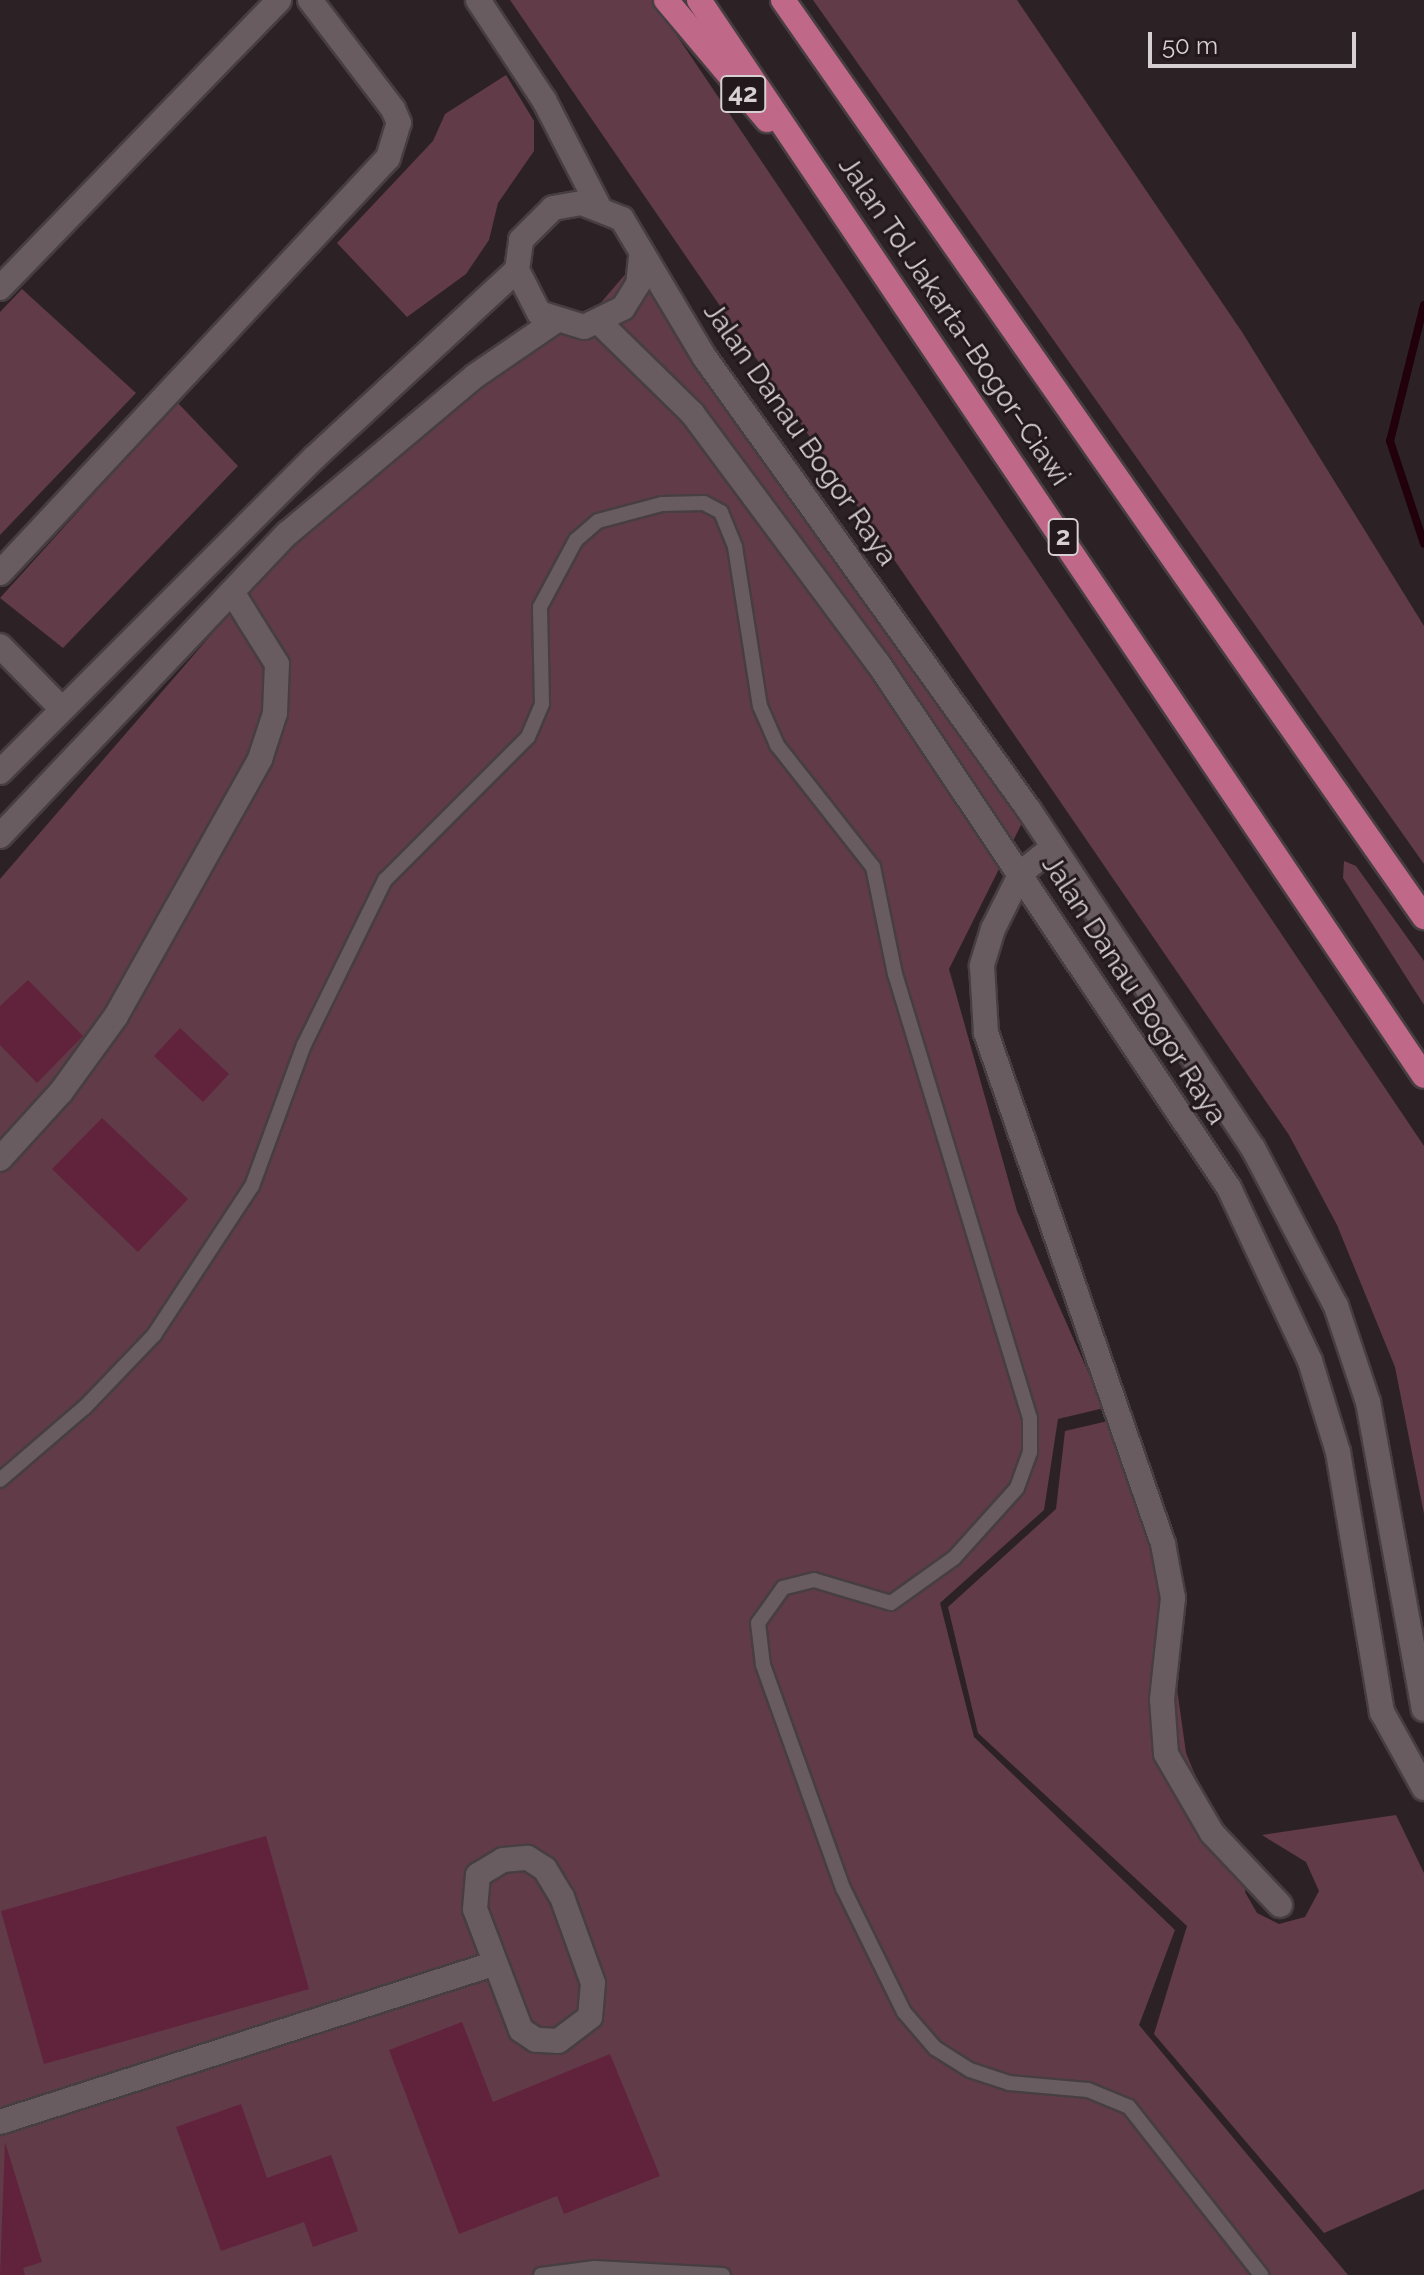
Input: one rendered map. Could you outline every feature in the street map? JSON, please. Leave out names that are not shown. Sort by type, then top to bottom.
[{"type":"highway","name":"42","points":[[666,0],[825,184]]},
{"type":"highway","name":"Jalan Tol Jakarta–Bogor–Ciawi","points":[[699,0],[1424,1076]]},
{"type":"highway","name":"Jalan Tol Jakarta–Bogor–Ciawi","points":[[783,0],[1424,917]]},
{"type":"street","points":[[0,288],[279,0]]},
{"type":"street","points":[[0,573],[388,158],[399,123],[393,109],[310,0]]},
{"type":"street","points":[[478,0],[544,100],[598,205]]},
{"type":"street","points":[[0,836],[288,533],[475,376],[554,322],[600,323],[632,297],[641,257],[622,219],[598,205],[567,203],[540,216],[521,240],[517,270],[528,301],[554,322]]},
{"type":"street","name":"Jalan Danau Bogor Raya","points":[[641,257],[1053,847],[1253,1148],[1336,1306],[1390,1495],[1424,1709]]},
{"type":"street","points":[[0,772],[60,707],[517,270]]},
{"type":"street","name":"Jalan Danau Bogor Raya","points":[[600,323],[692,413],[1021,873],[1229,1188],[1269,1261],[1338,1452],[1382,1712],[1424,1788]]},
{"type":"street","points":[[0,1159],[61,1092],[116,1016],[260,759],[275,713],[277,664],[232,592]]},
{"type":"street","points":[[0,646],[60,707]]},
{"type":"street","points":[[1053,847],[1021,873],[993,929],[980,1002],[1014,1127],[1087,1312],[1163,1544],[1173,1598],[1162,1699],[1166,1754],[1212,1833],[1280,1905]]},
{"type":"street","points":[[528,1858],[545,1869],[562,1897],[593,1983],[590,2017],[558,2041],[527,2036],[493,1964],[475,1909],[474,1880],[503,1860],[528,1858]]},
{"type":"street","points":[[0,2122],[493,1964]]},
{"type":"lane","points":[[0,1480],[85,1407],[154,1335],[252,1186],[304,1045],[385,880],[528,737],[542,704],[540,607],[576,540],[598,521],[688,501],[721,512],[729,527],[760,706],[777,745],[873,867],[895,974],[1024,1388],[1026,1468],[997,1518],[911,1596],[876,1602],[830,1584],[797,1582],[767,1601],[758,1623],[763,1665],[881,1974],[935,2048],[970,2070],[1009,2083],[1088,2090],[1129,2107],[1261,2275]]},
{"type":"lane","points":[[541,2275],[595,2268],[723,2275]]},
{"type":"shaded area","points":[[510,0],[653,0],[1424,1146],[1424,1514],[1395,1367],[1337,1225],[1289,1135]]},
{"type":"shaded area","points":[[813,0],[1017,0],[1242,332],[1424,626],[1424,864]]},
{"type":"shaded area","points":[[506,75],[534,121],[534,151],[498,203],[489,240],[466,274],[407,317],[337,243],[433,141],[445,114]]},
{"type":"shaded area","points":[[640,257],[1027,813],[949,969],[1017,1211],[1104,1408],[1058,1419],[1044,1510],[940,1603],[974,1737],[1175,1930],[1139,2025],[1348,2275],[0,2275],[0,879],[365,457],[557,324],[580,327]]},
{"type":"shaded area","points":[[22,289],[136,393],[0,535],[0,312]]},
{"type":"shaded area","points":[[177,402],[238,466],[63,648],[0,598]]},
{"type":"shaded area","points":[[1344,861],[1356,866],[1424,961],[1424,1005],[1343,878]]},
{"type":"shaded area","points":[[1108,1421],[1161,1575],[1186,1753],[1212,1816],[1247,1864],[1245,1892],[1257,1913],[1279,1924],[1305,1917],[1319,1891],[1306,1862],[1262,1835],[1396,1815],[1424,1873],[1424,2189],[1324,2233],[1154,2034],[1187,1926],[978,1733],[948,1607],[1056,1509],[1065,1431]]},
{"type":"building","points":[[28,980],[83,1036],[37,1083],[0,1045],[0,1006]]},
{"type":"building","points":[[180,1028],[229,1074],[203,1102],[154,1056]]},
{"type":"building","points":[[102,1118],[188,1199],[138,1252],[52,1169]]},
{"type":"building","points":[[266,1836],[309,1989],[44,2064],[1,1911]]},
{"type":"building","points":[[462,2022],[493,2102],[610,2054],[660,2176],[564,2214],[557,2196],[459,2234],[389,2050]]},
{"type":"building","points":[[241,2104],[267,2178],[331,2155],[358,2231],[313,2247],[304,2222],[221,2251],[176,2127]]},
{"type":"building","points":[[5,2142],[42,2262],[23,2268],[25,2275],[0,2275]]},
{"type":"waterway","points":[[1424,305],[1390,441],[1424,544]]}]
